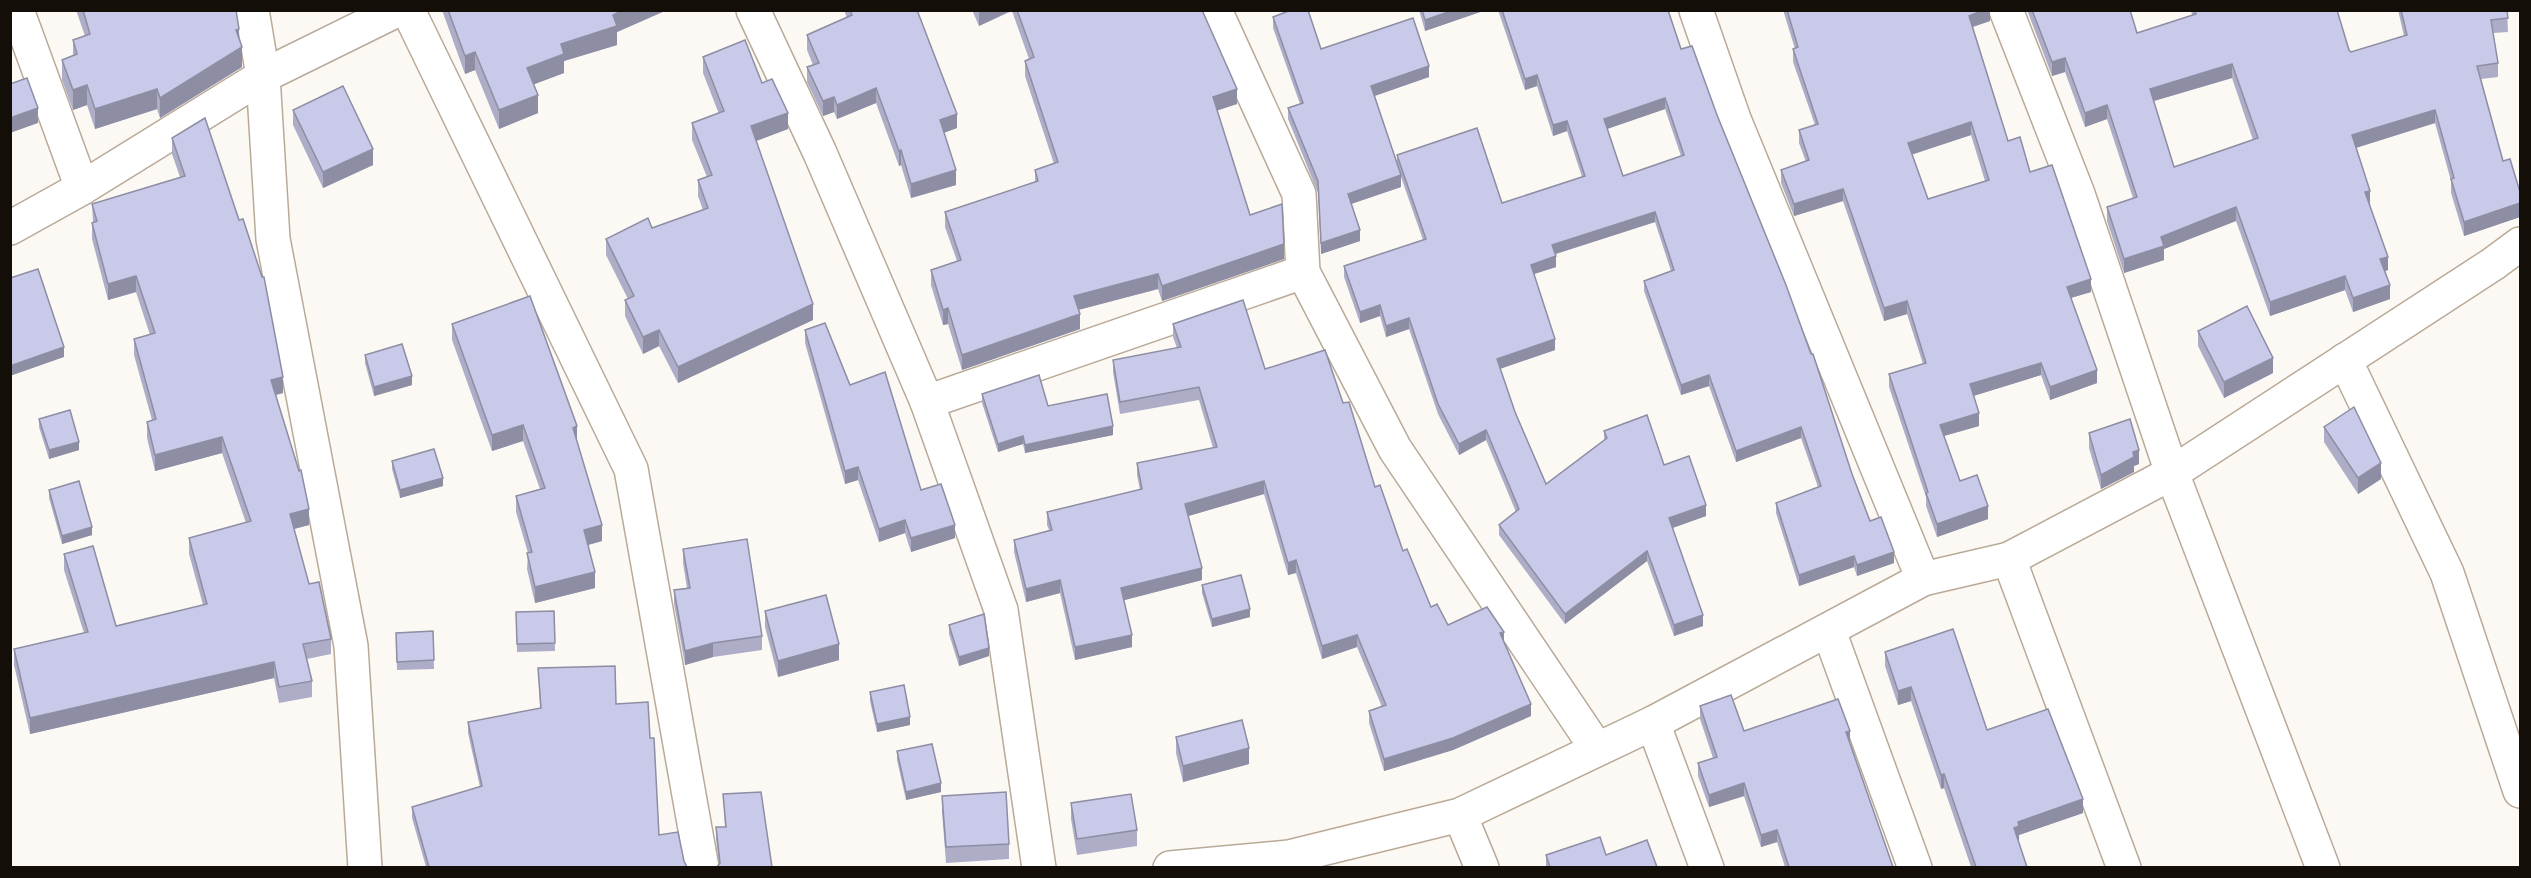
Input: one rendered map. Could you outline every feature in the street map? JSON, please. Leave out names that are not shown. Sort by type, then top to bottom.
[{"type":"street","points":[[16,10],[82,188]]},
{"type":"street","points":[[252,10],[263,76],[273,239],[351,646],[365,867]]},
{"type":"street","points":[[10,228],[82,188],[263,76],[397,10]]},
{"type":"street","points":[[408,10],[631,469],[702,867]]},
{"type":"street","points":[[753,10],[820,153],[927,402],[1000,610],[1040,867]]},
{"type":"street","points":[[1215,10],[1299,194],[1303,272],[1395,449],[1597,749]]},
{"type":"street","points":[[1696,10],[1734,119],[1923,579]]},
{"type":"street","points":[[2006,10],[2078,194],[2172,473],[2323,867]]},
{"type":"street","points":[[1170,867],[1291,862],[1460,815],[1653,723],[1923,579],[2009,559],[2172,473],[2493,264],[2520,244]]},
{"type":"street","points":[[927,402],[1303,272]]},
{"type":"street","points":[[2345,360],[2447,573],[2520,791]]},
{"type":"street","points":[[2009,559],[2124,867]]},
{"type":"street","points":[[1829,631],[1915,867]]},
{"type":"street","points":[[1653,723],[1707,867]]},
{"type":"street","points":[[1460,815],[1482,867]]},
{"type":"building","points":[[83,10],[236,10],[239,29],[236,30],[242,47],[160,98],[157,89],[95,109],[87,85],[73,90],[62,60],[77,54],[73,40],[90,34]]},
{"type":"building","points":[[448,10],[623,10],[613,15],[617,26],[561,44],[564,54],[527,68],[538,95],[499,110],[475,52],[465,56]]},
{"type":"building","points":[[850,10],[917,10],[957,114],[940,120],[956,170],[911,184],[901,150],[899,151],[876,88],[837,105],[834,97],[823,101],[807,67],[819,63],[807,35],[852,15]]},
{"type":"building","points":[[1017,10],[1202,10],[1237,89],[1213,97],[1250,215],[1282,204],[1284,244],[1162,286],[1158,274],[1074,296],[1080,314],[962,355],[948,308],[943,310],[931,270],[961,260],[945,212],[1038,181],[1035,170],[1058,162],[1025,61],[1034,57]]},
{"type":"building","points":[[1291,10],[1308,10],[1321,49],[1413,18],[1429,66],[1371,86],[1401,175],[1348,194],[1360,230],[1321,243],[1318,181],[1288,108],[1303,103],[1273,17]]},
{"type":"building","points":[[1422,10],[1454,10],[1425,20]]},
{"type":"building","points":[[1502,10],[1668,10],[1681,49],[1692,46],[1717,115],[1786,285],[1811,354],[1813,354],[1852,474],[1870,521],[1881,517],[1894,552],[1857,565],[1854,556],[1799,575],[1776,503],[1821,486],[1801,427],[1736,451],[1709,375],[1681,385],[1644,281],[1674,270],[1655,212],[1552,245],[1556,256],[1531,265],[1555,339],[1497,359],[1515,412],[1546,484],[1607,438],[1604,431],[1647,415],[1664,465],[1689,456],[1706,505],[1669,518],[1703,615],[1674,625],[1647,551],[1565,614],[1499,525],[1519,509],[1486,430],[1459,444],[1438,404],[1409,318],[1386,326],[1380,305],[1360,312],[1344,266],[1426,239],[1397,155],[1477,128],[1502,203],[1585,176],[1567,121],[1553,125],[1537,75],[1525,79]],"holes":[[[1665,98],[1684,155],[1623,176],[1604,119]]]},
{"type":"building","points":[[1787,10],[1984,10],[1969,16],[2008,141],[2020,137],[2030,172],[2052,165],[2091,279],[2067,287],[2097,370],[2050,387],[2041,363],[1970,384],[1979,413],[1940,425],[1960,481],[1977,475],[1988,506],[1937,524],[1889,374],[1926,363],[1907,301],[1884,308],[1843,189],[1794,204],[1781,170],[1809,160],[1799,130],[1818,124],[1793,49],[1798,47]],"holes":[[[1971,122],[1989,180],[1928,199],[1908,143]]]},
{"type":"building","points":[[2032,10],[2130,10],[2137,33],[2196,14],[2195,10],[2337,10],[2351,52],[2407,35],[2401,10],[2507,10],[2508,18],[2491,20],[2498,63],[2477,66],[2503,161],[2510,159],[2520,192],[2520,203],[2464,222],[2451,179],[2454,178],[2435,110],[2352,135],[2370,191],[2365,192],[2388,257],[2380,259],[2390,285],[2353,298],[2345,276],[2270,302],[2236,207],[2161,237],[2164,246],[2124,259],[2107,207],[2137,197],[2107,105],[2085,113],[2065,58],[2052,62]],"holes":[[[2232,64],[2258,138],[2174,167],[2150,89]]]},
{"type":"building","points":[[745,40],[762,83],[772,79],[788,113],[751,126],[813,304],[678,367],[659,330],[643,337],[625,300],[634,296],[606,239],[648,218],[652,228],[708,208],[698,180],[712,175],[692,123],[724,111],[703,57]]},
{"type":"building","points":[[27,78],[38,108],[10,118],[10,84]]},
{"type":"building","points":[[343,86],[373,149],[323,172],[293,110]]},
{"type":"building","points":[[205,118],[239,220],[243,219],[262,277],[264,277],[283,377],[271,380],[299,471],[301,470],[309,509],[290,514],[309,584],[319,582],[331,639],[303,644],[312,681],[279,687],[274,662],[30,718],[14,649],[88,632],[64,554],[93,546],[116,626],[207,604],[189,538],[251,521],[222,437],[155,455],[147,422],[156,419],[134,339],[155,333],[136,276],[108,284],[92,223],[97,221],[92,204],[185,176],[172,138]]},
{"type":"building","points":[[38,269],[64,347],[10,366],[10,278]]},
{"type":"building","points":[[530,296],[577,426],[573,428],[602,525],[584,530],[595,572],[535,587],[527,553],[532,552],[516,496],[545,488],[523,425],[492,435],[452,324]]},
{"type":"building","points":[[1243,300],[1265,369],[1325,350],[1343,403],[1349,402],[1375,487],[1380,485],[1403,551],[1407,549],[1431,607],[1437,604],[1448,625],[1487,607],[1504,632],[1500,633],[1531,704],[1453,738],[1384,759],[1369,711],[1386,705],[1357,635],[1322,646],[1296,560],[1288,563],[1264,481],[1185,504],[1202,568],[1121,588],[1132,635],[1075,647],[1060,580],[1026,589],[1014,540],[1052,530],[1047,512],[1142,489],[1137,463],[1217,447],[1199,387],[1120,402],[1113,360],[1181,347],[1173,324]]},
{"type":"building","points":[[2247,306],[2273,358],[2224,382],[2198,331]]},
{"type":"building","points":[[825,323],[850,385],[885,372],[921,490],[941,484],[955,525],[911,538],[905,520],[879,529],[858,467],[845,471],[805,330]]},
{"type":"building","points":[[402,344],[412,376],[374,387],[365,355]]},
{"type":"building","points":[[1039,375],[1048,406],[1107,394],[1113,426],[1025,445],[1023,436],[998,444],[982,394]]},
{"type":"building","points":[[2354,407],[2381,463],[2358,478],[2324,427]]},
{"type":"building","points":[[70,410],[79,442],[49,450],[39,419]]},
{"type":"building","points":[[2130,419],[2139,450],[2133,452],[2134,457],[2101,475],[2089,433]]},
{"type":"building","points":[[434,449],[443,478],[400,490],[392,461]]},
{"type":"building","points":[[79,481],[92,527],[62,536],[49,490]]},
{"type":"building","points":[[747,539],[762,636],[713,643],[685,651],[674,590],[690,588],[683,549]]},
{"type":"building","points":[[1241,575],[1250,609],[1212,619],[1202,585]]},
{"type":"building","points":[[826,595],[839,644],[778,661],[765,611]]},
{"type":"building","points":[[554,611],[555,643],[517,644],[516,612]]},
{"type":"building","points":[[984,614],[989,648],[959,657],[949,625]]},
{"type":"building","points":[[1953,629],[1987,730],[2048,709],[2083,799],[2018,822],[2019,826],[2014,828],[2027,867],[1976,867],[1911,687],[1898,691],[1885,652]]},
{"type":"building","points":[[433,631],[434,660],[397,662],[396,633]]},
{"type":"building","points":[[615,666],[616,704],[648,702],[650,738],[654,738],[659,835],[678,832],[687,867],[429,867],[412,807],[482,786],[468,722],[541,708],[538,668]]},
{"type":"building","points":[[904,685],[910,717],[877,724],[870,692]]},
{"type":"building","points":[[1731,695],[1744,731],[1838,699],[1850,731],[1846,732],[1893,867],[1789,867],[1777,830],[1761,835],[1744,783],[1709,795],[1698,763],[1717,757],[1700,706]]},
{"type":"building","points":[[1242,720],[1249,748],[1183,766],[1176,737]]},
{"type":"building","points":[[932,744],[941,783],[906,792],[897,751]]},
{"type":"building","points":[[761,792],[772,867],[717,867],[720,863],[716,827],[726,827],[723,794]]},
{"type":"building","points":[[1006,792],[1009,844],[946,847],[942,796]]},
{"type":"building","points":[[1131,794],[1137,830],[1077,839],[1071,803]]},
{"type":"building","points":[[1600,837],[1606,855],[1647,840],[1657,867],[1550,867],[1546,855]]}]
